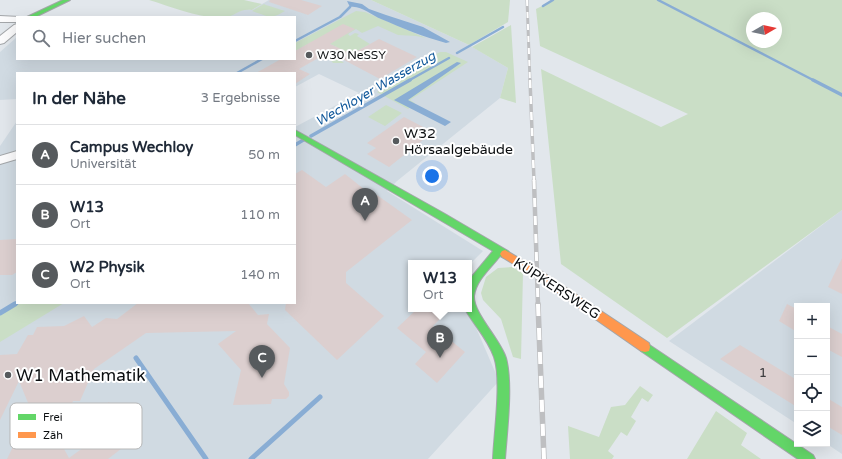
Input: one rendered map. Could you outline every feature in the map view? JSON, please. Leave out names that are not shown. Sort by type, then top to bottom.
[{"type":"street","points":[[32,16],[67,0]]},
{"type":"street","points":[[0,19],[16,19]]},
{"type":"street","points":[[0,41],[16,28]]},
{"type":"street","name":"KÜPKERSWEG","points":[[296,133],[500,250],[552,283],[809,459]]},
{"type":"street","points":[[0,160],[16,155]]},
{"type":"street","points":[[472,286],[474,280],[500,250]]},
{"type":"street","points":[[472,311],[493,342],[500,358],[503,380],[499,459]]},
{"type":"shaded area","points":[[269,0],[371,0],[469,45],[508,68],[500,98],[397,181],[387,191],[483,251],[472,262],[472,260],[408,260],[408,312],[469,312],[499,381],[428,459],[0,459],[0,146],[16,122],[16,304],[296,304],[296,126],[359,93],[319,74],[296,86],[296,72],[16,72],[16,99],[0,100],[0,52],[16,38],[16,60],[296,60],[296,16],[229,16],[244,9],[252,10]]},
{"type":"shaded area","points":[[842,210],[842,454],[830,446],[830,303],[794,303],[794,422],[669,341]]},
{"type":"green space","points":[[149,0],[244,0],[262,4],[252,10],[244,10],[229,16],[202,16]]},
{"type":"green space","points":[[371,0],[510,0],[508,22],[469,45]]},
{"type":"green space","points":[[554,0],[842,0],[842,210],[667,338],[561,264],[541,69],[661,127],[688,114],[540,46],[536,9]]},
{"type":"green space","points":[[264,4],[285,11],[276,16],[266,16],[252,11]]},
{"type":"green space","points":[[356,11],[365,12],[426,38],[398,35],[378,26],[362,33],[356,29],[348,34],[350,36],[355,33],[359,34],[357,36],[370,44],[340,60],[344,63],[333,63],[329,58],[337,47],[318,39],[296,50],[296,42]]},
{"type":"green space","points":[[511,25],[516,103],[500,98],[508,68],[472,47]]},
{"type":"green space","points":[[440,52],[446,52],[468,62],[410,100],[415,103],[408,109],[377,92],[386,87],[382,84]]},
{"type":"green space","points":[[386,105],[402,113],[385,126],[368,117]]},
{"type":"green space","points":[[512,267],[523,273],[521,359],[513,357],[501,319],[483,300],[481,293],[486,277],[498,268]]},
{"type":"green space","points":[[16,303],[16,304],[62,304],[0,342],[0,311]]},
{"type":"green space","points":[[640,386],[653,395],[648,402],[642,398],[631,417],[636,421],[627,436],[621,432],[608,451],[614,456],[612,459],[570,459],[568,426],[599,437],[611,407],[625,405]]},
{"type":"green space","points":[[716,411],[747,433],[741,445],[761,459],[687,459]]},
{"type":"water","points":[[347,1],[362,4],[369,9],[423,27],[450,42],[446,43],[438,41],[405,29],[358,7],[350,7]]},
{"type":"water","points":[[457,62],[461,63],[408,100],[451,122],[445,126],[394,100]]},
{"type":"building","points":[[270,0],[301,0],[322,6],[308,15],[269,2]]},
{"type":"building","points":[[343,24],[355,29],[330,44],[352,54],[379,39],[417,57],[380,79],[329,52],[299,69],[310,74],[296,83],[296,72],[258,72],[279,60],[296,60],[296,50]]},
{"type":"building","name":"W32 Hörsaalgebäude","points":[[404,117],[429,130],[424,134],[428,136],[389,167],[367,154],[376,148],[367,143]]},
{"type":"building","points":[[302,170],[326,187],[345,174],[374,197],[377,195],[412,220],[346,272],[346,283],[384,316],[337,360],[285,310],[286,304],[296,304],[296,173]]},
{"type":"building","points":[[16,239],[16,273],[12,275],[0,275],[0,240]]},
{"type":"building","points":[[842,258],[842,294],[828,287]]},
{"type":"building","points":[[137,304],[249,304],[258,315],[269,314],[267,324],[290,348],[284,384],[289,392],[289,396],[286,399],[272,399],[271,404],[233,405],[241,370],[218,344],[236,331],[146,333],[94,369],[80,401],[73,401],[72,403],[28,403],[19,381],[0,420],[0,355],[17,354],[28,335],[33,335],[37,327],[64,326],[84,316],[92,327],[106,318],[117,319]]},
{"type":"building","points":[[787,304],[794,308],[794,330],[779,321]]},
{"type":"building","points":[[414,312],[447,312],[433,326],[465,352],[437,383],[415,364],[426,352],[397,328]]},
{"type":"building","points":[[830,328],[842,334],[842,357],[830,351]]},
{"type":"building","points":[[740,345],[794,378],[794,405],[720,359]]},
{"type":"building","points":[[830,400],[842,407],[842,435],[830,428]]},
{"type":"building","points":[[12,449],[64,449],[69,458],[81,449],[121,449],[108,459],[7,459]]},
{"type":"waterway","name":"Wechloyer Wasserzug","points":[[543,6],[553,0]]},
{"type":"waterway","name":"Wechloyer Wasserzug","points":[[658,0],[815,81]]},
{"type":"waterway","points":[[296,40],[340,17],[350,7]]},
{"type":"waterway","name":"Wechloyer Wasserzug","points":[[457,53],[503,27]]},
{"type":"waterway","name":"Wechloyer Wasserzug","points":[[408,81],[449,58]]},
{"type":"waterway","points":[[239,72],[260,60]]},
{"type":"waterway","name":"Wechloyer Wasserzug","points":[[311,136],[410,80]]},
{"type":"waterway","name":"Wechloyer Wasserzug","points":[[813,80],[842,95]]},
{"type":"waterway","name":"Wechloyer Wasserzug","points":[[296,144],[305,139]]},
{"type":"waterway","name":"Wechloyer Wasserzug","points":[[0,313],[15,304]]},
{"type":"waterway","points":[[136,358],[206,459]]},
{"type":"waterway","points":[[251,459],[320,397]]},
{"type":"railway","points":[[527,0],[530,81]]},
{"type":"railway","points":[[530,80],[534,181]]},
{"type":"railway","points":[[534,180],[538,305]]},
{"type":"railway","points":[[538,304],[544,459]]},
{"type":"traffic: fast","points":[[32,16],[67,0]]},
{"type":"traffic: fast","points":[[296,133],[442,216],[505,254]]},
{"type":"traffic: fast","points":[[472,286],[474,280],[500,250]]},
{"type":"traffic: fast","points":[[472,311],[493,342],[500,358],[503,380],[499,459]]},
{"type":"traffic: fast","points":[[645,347],[809,459]]},
{"type":"traffic: slow","points":[[505,254],[538,274],[645,347]]},
{"type":"place","name":"W30 NeSSY","points":[[309,55]]},
{"type":"place","name":"W32 Hörsaalgebäude","points":[[396,141]]},
{"type":"place","name":"Campus Wechloy","points":[[365,221]]},
{"type":"place","name":"W13","points":[[440,358]]},
{"type":"place","name":"W1 Mathematik","points":[[8,375]]},
{"type":"place","name":"W2 Physik","points":[[262,378]]}]
